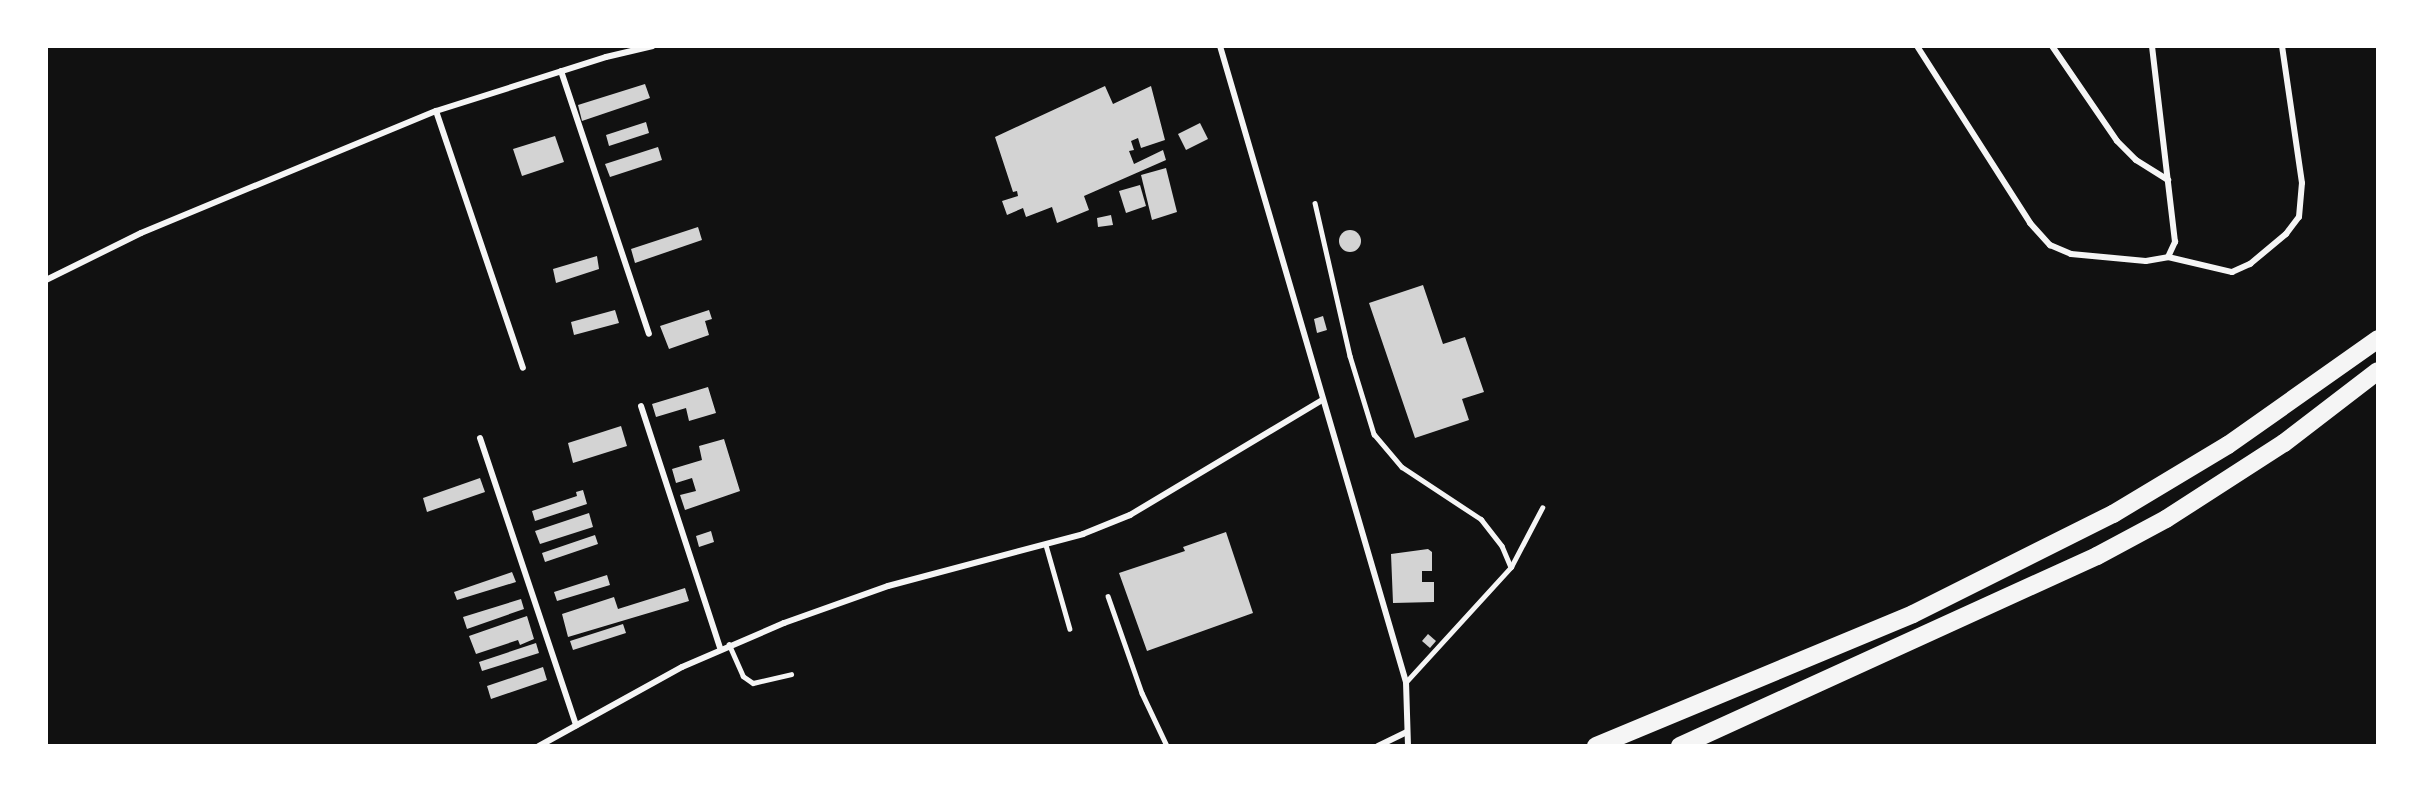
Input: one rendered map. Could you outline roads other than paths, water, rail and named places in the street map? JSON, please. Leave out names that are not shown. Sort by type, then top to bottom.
[{"type":"highway","points":[[1596,746],[1913,614],[2113,514],[2228,445],[2378,339]]},
{"type":"highway","points":[[1680,746],[2097,556],[2284,443],[2378,371]]},
{"type":"street","points":[[46,280],[141,233],[436,111],[561,70],[653,46]]},
{"type":"street","points":[[1220,46],[1406,682],[1408,746]]},
{"type":"street","points":[[1917,46],[2030,223],[2050,246],[2071,254],[2111,261],[2146,261],[2168,257],[2232,272],[2250,264],[2286,234],[2299,217],[2302,183],[2282,46]]},
{"type":"street","points":[[2052,46],[2117,141],[2136,160],[2168,180]]},
{"type":"street","points":[[2152,46],[2175,242],[2168,257]]},
{"type":"street","points":[[561,70],[649,334]]},
{"type":"street","points":[[436,111],[523,368]]},
{"type":"street","points":[[539,746],[729,644],[888,586],[1046,545],[1130,515],[1176,491],[1322,400]]},
{"type":"street","points":[[641,406],[720,648]]},
{"type":"street","points":[[480,438],[576,725]]},
{"type":"street","points":[[1378,746],[1407,732]]},
{"type":"lane","points":[[1315,203],[1350,356],[1374,434],[1402,467],[1481,519],[1502,546],[1511,567]]},
{"type":"lane","points":[[1406,682],[1511,567],[1542,508]]},
{"type":"lane","points":[[1046,545],[1070,629]]},
{"type":"lane","points":[[1108,596],[1142,693],[1167,746]]},
{"type":"lane","points":[[729,644],[743,676],[753,683],[791,674]]}]
